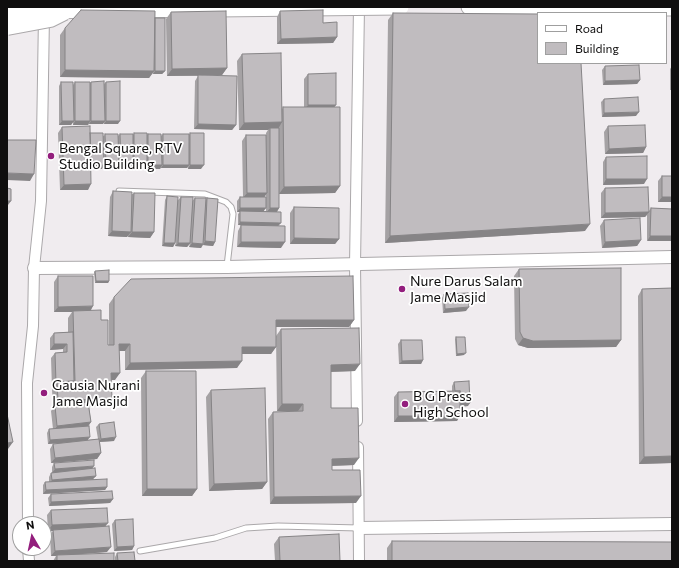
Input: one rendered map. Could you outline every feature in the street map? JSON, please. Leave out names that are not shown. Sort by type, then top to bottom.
[{"type":"highway","points":[[7,26],[50,18],[64,11]]},
{"type":"main road","points":[[7,13],[31,11],[401,7]]},
{"type":"main road","points":[[469,7],[672,8]]},
{"type":"street","points":[[28,516],[27,383],[33,326],[34,268],[41,201],[44,7]]},
{"type":"street","points":[[359,7],[355,265],[359,561]]},
{"type":"street","points":[[34,268],[355,265],[672,257]]},
{"type":"street","points":[[359,528],[672,524]]},
{"type":"lane","points":[[119,191],[205,194],[226,202],[231,207],[233,214],[227,267]]},
{"type":"lane","points":[[140,551],[215,538],[246,528],[278,526],[359,528]]},
{"type":"building","points":[[81,10],[155,11],[154,71],[65,70],[65,28]]},
{"type":"building","points":[[323,10],[323,23],[337,22],[337,37],[281,39],[280,11]]},
{"type":"building","points":[[226,11],[227,68],[172,69],[171,12]]},
{"type":"building","points":[[393,13],[537,14],[537,64],[581,64],[590,224],[390,236]]},
{"type":"building","points":[[155,18],[165,18],[165,71],[155,71]]},
{"type":"building","points":[[281,53],[282,122],[244,123],[242,54]]},
{"type":"building","points":[[639,65],[640,80],[605,81],[605,66]]},
{"type":"building","points":[[336,73],[336,105],[308,105],[308,74]]},
{"type":"building","points":[[198,75],[237,76],[236,125],[198,124]]},
{"type":"building","points":[[104,81],[105,121],[91,121],[91,82]]},
{"type":"building","points":[[120,81],[120,121],[106,121],[106,82]]},
{"type":"building","points":[[61,82],[73,82],[74,121],[62,121]]},
{"type":"building","points":[[75,82],[90,82],[90,121],[75,121]]},
{"type":"building","points":[[638,97],[639,112],[604,113],[604,99]]},
{"type":"building","points":[[283,107],[340,107],[340,186],[284,187]]},
{"type":"building","points":[[645,125],[646,147],[609,149],[608,126]]},
{"type":"building","points":[[90,126],[91,184],[64,185],[62,127]]},
{"type":"building","points":[[270,128],[279,128],[279,208],[270,208]]},
{"type":"building","points":[[90,133],[103,133],[104,165],[91,166]]},
{"type":"building","points":[[134,133],[147,133],[147,165],[134,165]]},
{"type":"building","points":[[190,133],[204,133],[204,165],[190,165]]},
{"type":"building","points":[[105,134],[118,134],[119,165],[106,165]]},
{"type":"building","points":[[120,134],[133,134],[133,165],[121,165]]},
{"type":"building","points":[[148,134],[161,134],[162,165],[148,165]]},
{"type":"building","points":[[163,134],[189,134],[189,165],[163,165]]},
{"type":"building","points":[[246,135],[266,135],[267,193],[247,193]]},
{"type":"building","points":[[7,140],[36,140],[34,174],[7,173]]},
{"type":"building","points":[[647,156],[647,179],[606,179],[606,157]]},
{"type":"building","points":[[662,176],[672,176],[672,197],[662,197]]},
{"type":"building","points":[[648,187],[649,212],[605,213],[605,188]]},
{"type":"building","points":[[7,188],[11,189],[11,201],[7,201]]},
{"type":"building","points":[[113,191],[132,192],[131,232],[112,231]]},
{"type":"building","points":[[134,193],[155,193],[154,232],[132,232]]},
{"type":"building","points":[[167,196],[178,197],[175,243],[164,243]]},
{"type":"building","points":[[181,197],[193,197],[190,243],[178,243]]},
{"type":"building","points":[[240,197],[266,197],[266,208],[240,208]]},
{"type":"building","points":[[195,198],[206,198],[203,244],[192,243]]},
{"type":"building","points":[[207,198],[218,199],[215,242],[205,241]]},
{"type":"building","points":[[294,207],[339,208],[339,239],[294,238]]},
{"type":"building","points":[[651,208],[672,209],[672,236],[650,236]]},
{"type":"building","points":[[240,211],[281,212],[281,223],[240,222]]},
{"type":"building","points":[[640,218],[641,240],[605,242],[604,220]]},
{"type":"building","points":[[241,225],[285,226],[285,242],[241,242]]},
{"type":"building","points":[[621,268],[621,340],[533,341],[523,338],[520,332],[519,269]]},
{"type":"building","points":[[109,270],[109,281],[96,281],[95,271]]},
{"type":"building","points":[[58,276],[93,276],[93,306],[58,307]]},
{"type":"building","points":[[353,276],[354,320],[276,320],[276,347],[242,347],[242,361],[130,363],[130,344],[119,344],[120,373],[111,373],[112,399],[58,400],[57,382],[75,381],[73,311],[101,310],[101,320],[108,320],[108,345],[114,345],[114,297],[131,279]]},
{"type":"building","points":[[672,288],[672,456],[644,457],[642,289]]},
{"type":"building","points":[[468,293],[469,307],[445,309],[444,294]]},
{"type":"building","points":[[359,328],[360,364],[331,365],[331,408],[358,408],[359,458],[332,459],[332,470],[360,470],[361,496],[274,497],[273,412],[303,411],[303,404],[282,404],[281,329]]},
{"type":"building","points":[[73,332],[74,381],[56,383],[55,353],[67,352],[67,344],[54,344],[54,333]]},
{"type":"building","points":[[456,337],[465,337],[466,353],[457,354]]},
{"type":"building","points":[[401,340],[422,340],[423,360],[402,361]]},
{"type":"building","points":[[146,371],[196,371],[197,489],[147,489]]},
{"type":"building","points":[[469,381],[470,403],[460,403],[460,391],[455,391],[454,382]]},
{"type":"building","points":[[265,388],[267,482],[214,484],[211,390]]},
{"type":"building","points":[[460,391],[460,416],[398,416],[398,392]]},
{"type":"building","points":[[88,402],[91,422],[57,426],[55,406]]},
{"type":"building","points":[[7,414],[13,442],[7,443]]},
{"type":"building","points":[[114,422],[116,437],[101,439],[99,424]]},
{"type":"building","points":[[89,426],[90,437],[50,440],[49,429]]},
{"type":"building","points":[[99,439],[101,453],[55,458],[53,444]]},
{"type":"building","points":[[94,460],[94,466],[55,469],[54,463]]},
{"type":"building","points":[[95,468],[96,476],[52,480],[51,473]]},
{"type":"building","points":[[107,479],[107,487],[46,490],[45,482]]},
{"type":"building","points":[[112,491],[113,499],[51,502],[51,494]]},
{"type":"building","points":[[107,508],[108,523],[52,525],[51,510]]},
{"type":"building","points":[[133,519],[134,546],[117,547],[115,520]]},
{"type":"building","points":[[109,526],[111,547],[55,551],[53,530]]},
{"type":"building","points":[[339,534],[340,561],[280,561],[279,537]]},
{"type":"building","points":[[392,541],[672,542],[672,561],[392,561]]},
{"type":"building","points":[[134,552],[135,561],[118,561],[117,553]]},
{"type":"building","points":[[114,553],[114,561],[57,561],[57,555]]},
{"type":"place","name":"Bengal Square, RTV Studio Building","points":[[51,156]]},
{"type":"place","name":"Nure Darus Salam Jame Masjid","points":[[402,289]]},
{"type":"place","name":"Gausia Nurani Jame Masjid","points":[[44,393]]},
{"type":"place","name":"B G Press High School","points":[[405,404]]}]
